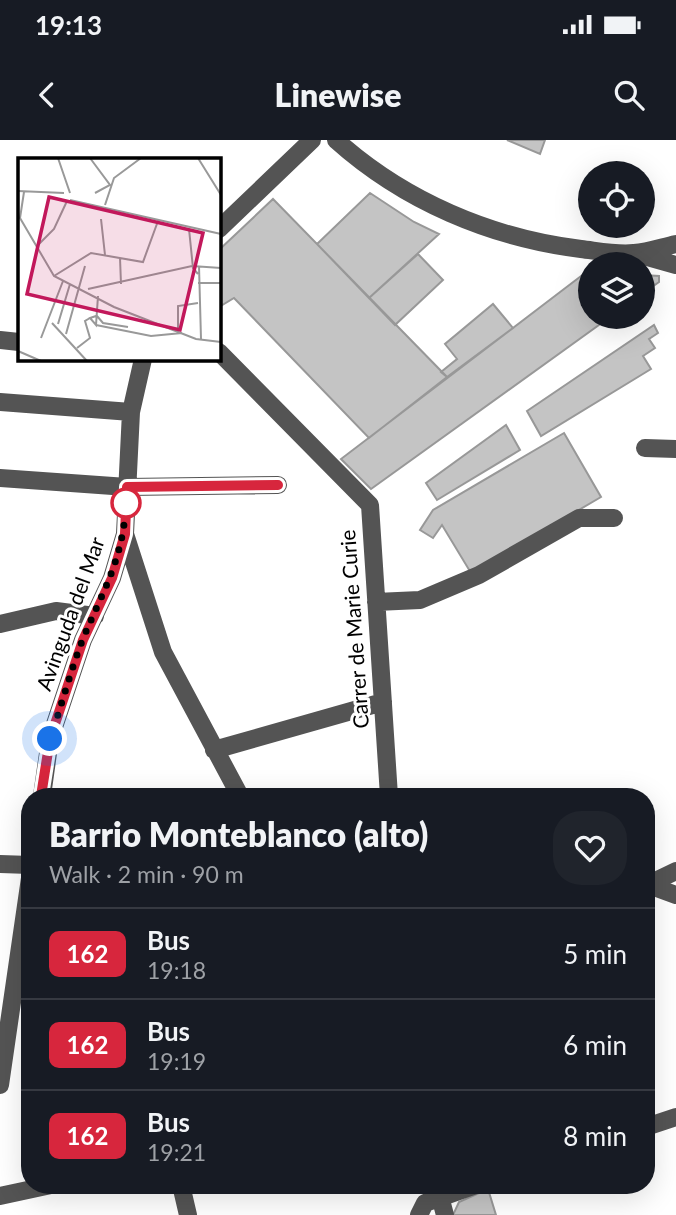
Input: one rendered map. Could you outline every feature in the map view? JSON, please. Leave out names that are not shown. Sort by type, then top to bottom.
[{"type":"street","points":[[220,228],[312,140]]},
{"type":"street","points":[[336,140],[409,194],[473,225],[542,244],[624,252]]},
{"type":"street","points":[[639,252],[676,244]]},
{"type":"street","points":[[655,259],[676,265]]},
{"type":"street","points":[[0,340],[18,342]]},
{"type":"street","name":"Carrer de Marie Curie","points":[[220,353],[370,505],[388,788]]},
{"type":"street","name":"Avinguda del Mar","points":[[42,788],[50,739],[83,640],[112,578],[125,534],[131,412],[142,360]]},
{"type":"street","points":[[0,402],[131,412]]},
{"type":"street","points":[[645,448],[676,449]]},
{"type":"street","points":[[0,478],[127,487],[278,485]]},
{"type":"street","points":[[376,602],[420,600],[479,575],[579,518],[614,518]]},
{"type":"street","points":[[125,534],[163,652],[235,788]]},
{"type":"street","points":[[0,624],[56,611],[95,616]]},
{"type":"street","points":[[214,750],[383,702]]},
{"type":"street","points":[[0,864],[21,865]]},
{"type":"street","points":[[655,881],[676,872]]},
{"type":"street","points":[[655,887],[676,895]]},
{"type":"street","points":[[0,1085],[5,1021],[21,929]]},
{"type":"street","points":[[655,1124],[676,1117]]},
{"type":"street","points":[[0,1196],[21,1191]]},
{"type":"street","points":[[183,1194],[188,1215]]},
{"type":"street","points":[[419,1215],[425,1203],[435,1194]]},
{"type":"street","points":[[441,1194],[445,1215]]},
{"type":"building","points":[[507,140],[545,140],[540,154]]},
{"type":"building","points":[[370,193],[414,222],[439,234],[369,298],[317,244]]},
{"type":"building","points":[[273,199],[447,377],[369,438],[234,298],[220,306],[220,249]]},
{"type":"building","points":[[418,254],[443,280],[395,325],[369,298]]},
{"type":"building","points":[[578,278],[578,329],[593,329],[371,489],[341,459]]},
{"type":"building","points":[[493,304],[513,328],[447,377],[441,372],[457,359],[445,344]]},
{"type":"building","points":[[655,327],[658,333],[649,339],[655,348],[643,356],[651,369],[541,436],[527,411],[648,329]]},
{"type":"building","points":[[506,425],[520,450],[437,500],[426,483]]},
{"type":"building","points":[[564,433],[601,497],[471,573],[442,525],[433,538],[420,530],[433,510]]},
{"type":"building","points":[[477,1194],[490,1194],[496,1215],[453,1215],[459,1202]]},
{"type":"bus line","name":"162","points":[[42,788],[50,739],[83,640],[112,578],[125,534],[127,487],[278,485]]},
{"type":"route","points":[[50,739],[83,640],[112,578],[125,534],[126,503]]}]
